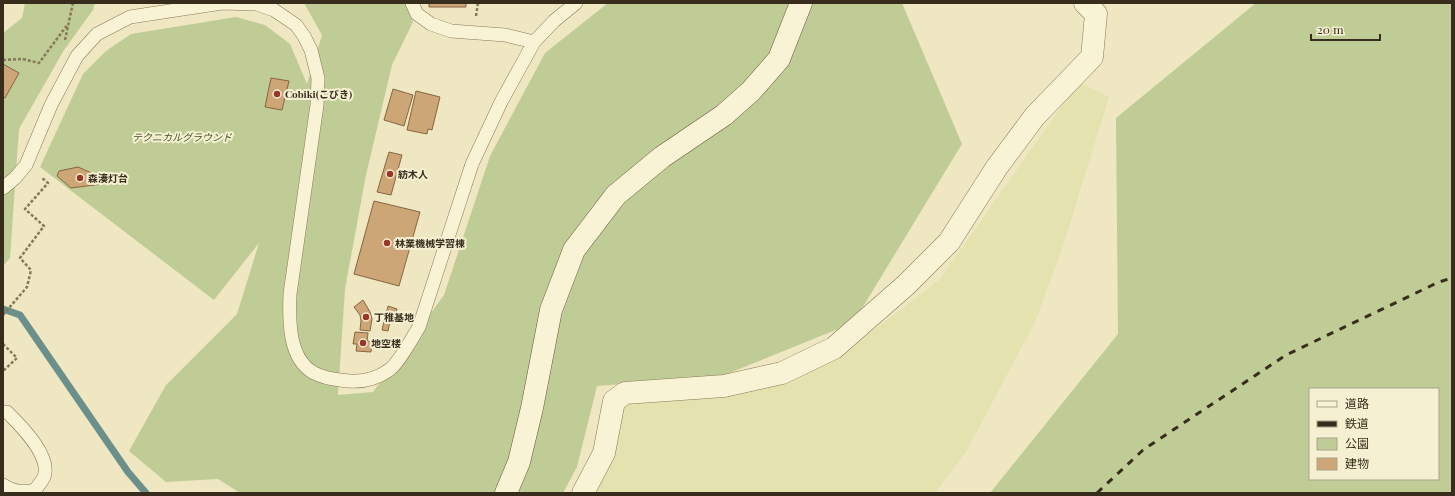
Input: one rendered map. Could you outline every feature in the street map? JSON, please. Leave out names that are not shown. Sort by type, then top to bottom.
[{"type":"street","points":[[506,493],[519,462],[532,408],[551,310],[574,250],[616,195],[662,157],[724,115],[751,91],[779,59],[801,3]]},
{"type":"street","points":[[583,493],[604,453],[614,401],[625,393],[724,386],[782,373],[834,348],[906,285],[948,242],[997,167],[1035,116],[1092,57],[1096,14],[1085,3]]},
{"type":"lane","points":[[3,188],[15,178],[26,165],[51,105],[63,81],[77,56],[97,34],[130,17],[222,3],[257,4],[274,10],[296,25],[304,36],[311,50],[318,78],[317,105],[290,294],[290,334],[301,361],[312,372],[327,378],[360,382],[375,378],[391,369],[419,327],[472,164],[501,102],[534,42],[554,21],[576,3]]},
{"type":"lane","points":[[412,3],[417,14],[431,24],[451,31],[505,35],[534,42]]},
{"type":"lane","points":[[3,486],[23,493],[35,490],[44,476],[45,467],[39,449],[26,431],[7,412]]},
{"type":"path","points":[[3,60],[23,59],[39,64],[68,24]]},
{"type":"path","points":[[3,315],[27,287],[31,270],[20,258],[44,226],[25,209],[48,183],[26,165]]},
{"type":"path","points":[[3,344],[17,358],[3,371]]},
{"type":"shaded area","points":[[1079,82],[1109,97],[1063,246],[1035,322],[967,450],[935,493],[591,493],[627,401],[735,396],[845,352],[939,280]]},
{"type":"green space","points":[[25,3],[95,3],[93,10],[64,50],[19,129],[10,258],[3,266],[3,33],[22,18]]},
{"type":"green space","name":"テクニカルグラウンド","points":[[304,3],[409,3],[413,22],[392,65],[366,175],[345,289],[338,395],[373,392],[444,295],[490,156],[545,53],[608,3],[902,3],[962,144],[853,323],[722,376],[597,386],[577,467],[563,493],[240,493],[218,479],[166,482],[129,451],[166,385],[237,314],[259,243],[214,300],[40,167],[83,74],[106,51],[131,34],[236,17],[265,25],[290,44],[307,84],[322,35]]},
{"type":"green space","points":[[1256,3],[1452,3],[1452,493],[990,493],[1118,334],[1116,118]]},
{"type":"building","points":[[429,3],[466,3],[466,7],[429,7]]},
{"type":"building","points":[[3,64],[19,73],[5,98],[3,97]]},
{"type":"building","name":"Cobiki(こびき)","points":[[271,78],[289,81],[282,110],[265,107]]},
{"type":"building","points":[[393,89],[413,95],[404,126],[384,120]]},
{"type":"building","points":[[416,91],[440,97],[432,130],[428,129],[427,134],[407,130]]},
{"type":"building","name":"紡木人","points":[[389,152],[402,155],[391,195],[377,192]]},
{"type":"building","name":"森湊灯台","points":[[78,167],[105,179],[102,184],[71,188],[57,176],[59,171]]},
{"type":"building","name":"林業機械学習棟","points":[[374,201],[420,212],[399,286],[354,274]]},
{"type":"building","name":"丁稚基地","points":[[363,300],[372,319],[370,331],[360,330],[360,315],[354,307]]},
{"type":"building","points":[[388,306],[397,309],[394,318],[391,317],[388,331],[382,330]]},
{"type":"building","name":"地空楼","points":[[355,332],[368,333],[367,341],[372,342],[371,352],[356,351],[357,344],[353,344]]},
{"type":"waterway","points":[[3,309],[20,315],[128,472],[146,493]]},
{"type":"railway","points":[[1097,493],[1143,450],[1286,355],[1439,282],[1452,278]]},
{"type":"place","name":"Cobiki(こびき)","points":[[277,94]]},
{"type":"place","name":"紡木人","points":[[390,174]]},
{"type":"place","name":"森湊灯台","points":[[80,178]]},
{"type":"place","name":"林業機械学習棟","points":[[387,243]]},
{"type":"place","name":"丁稚基地","points":[[366,317]]},
{"type":"place","name":"地空楼","points":[[363,343]]}]
